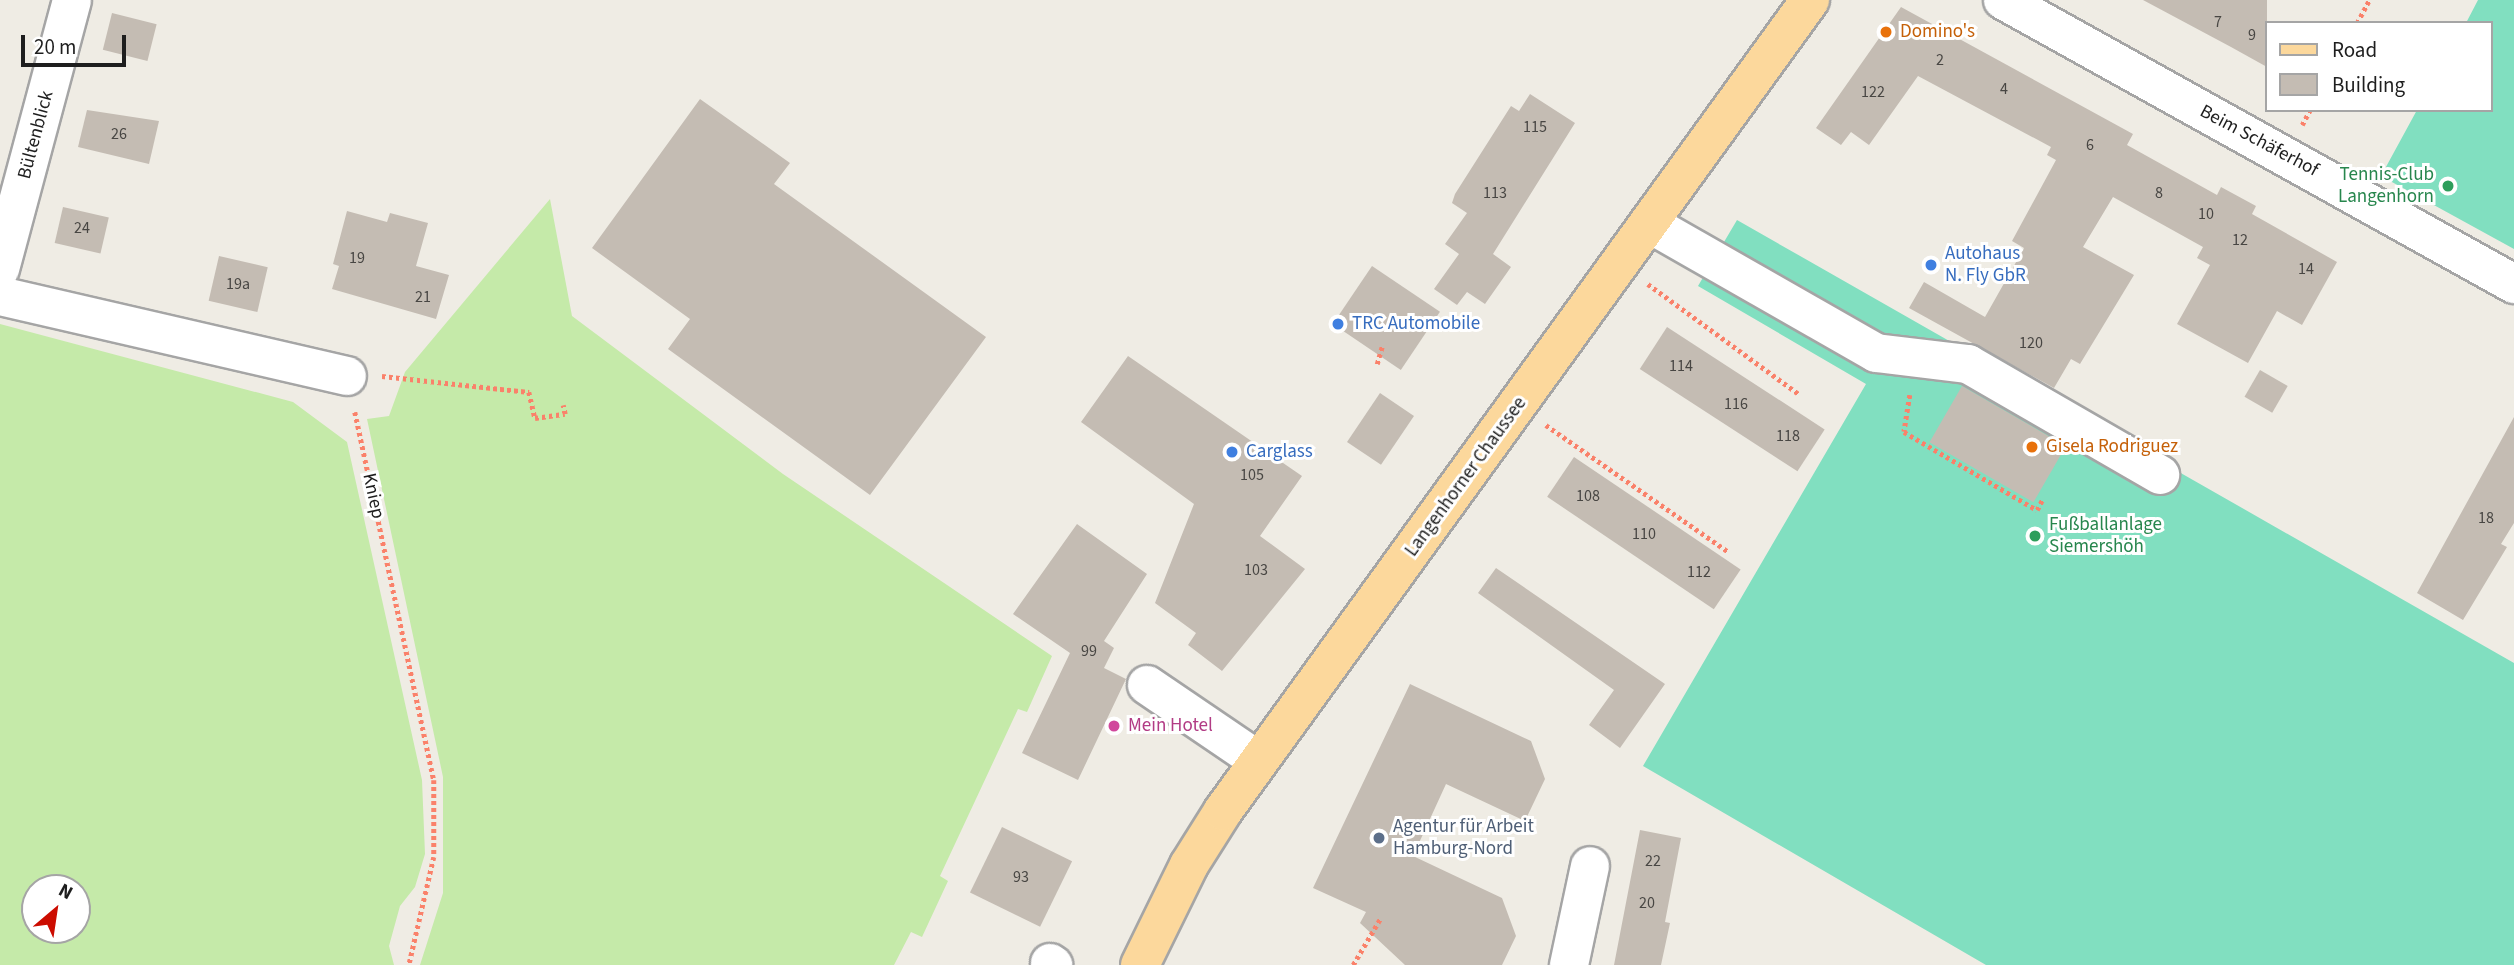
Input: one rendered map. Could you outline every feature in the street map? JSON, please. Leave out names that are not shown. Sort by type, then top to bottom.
[{"type":"main road","name":"Langenhorner Chaussee","points":[[1140,965],[1189,865],[1259,761],[1810,0]]},
{"type":"street","name":"Bültenblick","points":[[0,270],[72,0]]},
{"type":"street","name":"Beim Schäferhof","points":[[2003,0],[2514,284]]},
{"type":"street","points":[[1650,224],[1876,353],[1968,364],[2160,475]]},
{"type":"street","points":[[0,296],[361,376]]},
{"type":"street","points":[[1147,685],[1259,761]]},
{"type":"street","points":[[1569,965],[1590,866]]},
{"type":"path","points":[[2358,21],[2369,0]]},
{"type":"path","points":[[1620,264],[1800,395]]},
{"type":"path","points":[[1377,364],[1382,347]]},
{"type":"path","points":[[1876,353],[1913,373],[1904,432],[2037,510],[2043,498]]},
{"type":"path","points":[[361,376],[529,392],[535,418],[565,414],[563,405]]},
{"type":"path","name":"Kniep","points":[[361,376],[434,780],[434,857],[409,965]]},
{"type":"path","points":[[1518,406],[1729,552]]},
{"type":"path","points":[[1356,964],[1380,919]]},
{"type":"green space","points":[[2478,0],[2514,0],[2514,249],[2381,176],[2416,112],[2493,112],[2493,21],[2467,21]]},
{"type":"green space","points":[[550,199],[572,316],[783,474],[1052,656],[1027,712],[1018,709],[940,876],[948,881],[922,937],[911,932],[894,965],[420,965],[443,893],[443,777],[367,419],[389,416],[405,372]]},
{"type":"green space","name":"Fußballanlage Siemershöh","points":[[1737,220],[2514,663],[2514,965],[1986,965],[1643,766],[1866,384],[1698,286]]},
{"type":"green space","points":[[0,324],[293,402],[347,442],[422,780],[425,854],[415,887],[400,906],[389,946],[394,965],[0,965]]},
{"type":"building","points":[[2143,0],[2267,0],[2266,66]]},
{"type":"building","points":[[1901,7],[2133,134],[2127,145],[2217,195],[2221,187],[2256,206],[2252,214],[2337,262],[2302,325],[2277,311],[2248,363],[2177,324],[2210,265],[2197,258],[2203,247],[2113,197],[2083,247],[2134,275],[2080,364],[2071,359],[2054,388],[1909,308],[1924,282],[1985,317],[2024,248],[2012,241],[2056,160],[2047,155],[2051,147],[1918,76],[1869,145],[1851,132],[1841,145],[1816,128]]},
{"type":"building","points":[[112,13],[157,24],[147,61],[103,50]]},
{"type":"building","points":[[1530,94],[1575,123],[1493,254],[1511,267],[1485,304],[1467,292],[1457,305],[1434,289],[1459,254],[1445,244],[1467,213],[1452,203],[1455,194],[1511,106],[1519,111]]},
{"type":"building","points":[[700,99],[790,163],[774,184],[986,337],[870,495],[668,349],[690,319],[592,248]]},
{"type":"building","points":[[87,110],[159,121],[149,164],[78,147]]},
{"type":"building","points":[[63,207],[109,218],[100,254],[55,243]]},
{"type":"building","points":[[347,211],[387,222],[390,213],[428,223],[416,266],[449,275],[436,319],[332,289],[339,266],[333,264]]},
{"type":"building","points":[[219,256],[268,267],[257,312],[209,301]]},
{"type":"building","points":[[1372,266],[1440,312],[1401,370],[1333,324]]},
{"type":"building","points":[[1667,327],[1825,429],[1797,471],[1640,369]]},
{"type":"building","points":[[1128,356],[1302,476],[1260,536],[1305,569],[1222,671],[1188,645],[1196,633],[1155,603],[1194,504],[1081,422]]},
{"type":"building","points":[[2260,370],[2288,386],[2272,413],[2244,397]]},
{"type":"building","points":[[1962,386],[2066,446],[2033,502],[1930,442]]},
{"type":"building","points":[[1380,393],[1414,416],[1381,465],[1347,442]]},
{"type":"building","points":[[2514,417],[2514,523],[2501,544],[2507,547],[2463,620],[2417,593]]},
{"type":"building","points":[[1574,457],[1741,569],[1714,609],[1547,497]]},
{"type":"building","points":[[1077,524],[1147,574],[1104,641],[1114,648],[1104,668],[1126,679],[1078,780],[1022,753],[1070,653],[1013,614]]},
{"type":"building","points":[[1496,568],[1665,684],[1620,748],[1589,725],[1614,690],[1478,593]]},
{"type":"building","name":"Agentur für Arbeit Hamburg-Nord","points":[[1410,684],[1531,741],[1545,779],[1525,821],[1446,784],[1413,856],[1502,898],[1516,936],[1502,965],[1405,965],[1360,923],[1366,912],[1313,888]]},
{"type":"building","points":[[1002,827],[1072,861],[1040,927],[970,893]]},
{"type":"building","points":[[1640,830],[1681,838],[1665,922],[1670,923],[1661,965],[1614,965]]},
{"type":"place","name":"Domino's","points":[[1886,32]]},
{"type":"place","name":"Tennis-Club Langenhorn","points":[[2448,186]]},
{"type":"place","name":"Autohaus N. Fly GbR","points":[[1931,265]]},
{"type":"place","name":"TRC Automobile","points":[[1338,324]]},
{"type":"place","name":"Gisela Rodriguez","points":[[2032,447]]},
{"type":"place","name":"Carglass","points":[[1232,452]]},
{"type":"place","name":"Fußballanlage Siemershöh","points":[[2035,536]]},
{"type":"place","name":"Mein Hotel","points":[[1114,726]]},
{"type":"place","name":"Agentur für Arbeit Hamburg-Nord","points":[[1379,838]]}]
